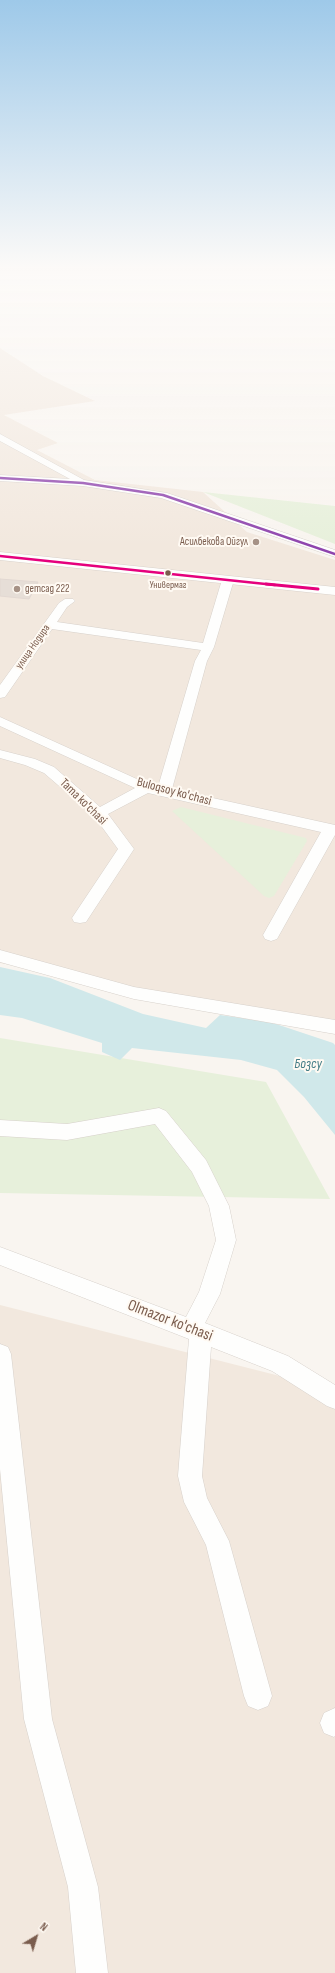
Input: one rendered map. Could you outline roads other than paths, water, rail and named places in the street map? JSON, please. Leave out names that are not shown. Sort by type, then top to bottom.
[{"type":"main road","points":[[0,556],[335,591]]},
{"type":"main road","points":[[0,560],[335,594]]},
{"type":"street","points":[[0,437],[84,483]]},
{"type":"street","points":[[0,478],[84,483],[169,496],[335,554]]},
{"type":"street","points":[[164,792],[201,661],[208,647],[227,583]]},
{"type":"street","name":"улица Нодира","points":[[0,694],[63,605],[69,601]]},
{"type":"street","points":[[49,625],[208,647]]},
{"type":"street","name":"Buloqsoy ko'chasi","points":[[0,721],[146,788],[333,829]]},
{"type":"street","name":"Tama ko'chasi","points":[[0,754],[30,762],[49,770],[99,813],[126,849],[80,918]]},
{"type":"street","points":[[99,813],[146,788]]},
{"type":"street","points":[[271,934],[333,829]]},
{"type":"street","points":[[0,956],[134,993],[335,1027]]},
{"type":"street","points":[[0,1128],[67,1132],[159,1116],[199,1166],[219,1206],[226,1240],[196,1331],[190,1476],[196,1502],[217,1541],[258,1696]]},
{"type":"street","name":"Olmazor ko'chasi","points":[[0,1256],[280,1363],[335,1398]]},
{"type":"street","points":[[0,1354],[38,1719],[83,1887],[92,1973]]},
{"type":"water","name":"Бозсу","points":[[0,967],[50,978],[143,1014],[206,1028],[220,1015],[270,1022],[333,1043],[335,1045],[335,1135],[304,1097],[277,1070],[241,1060],[132,1048],[120,1060],[102,1052],[102,1043],[22,1018],[0,1015]]},
{"type":"place","name":"Асилбекова Ойгул","points":[[256,542]]},
{"type":"place","name":"Универмаг","points":[[168,573]]},
{"type":"place","name":"детсад 222","points":[[17,589]]}]
